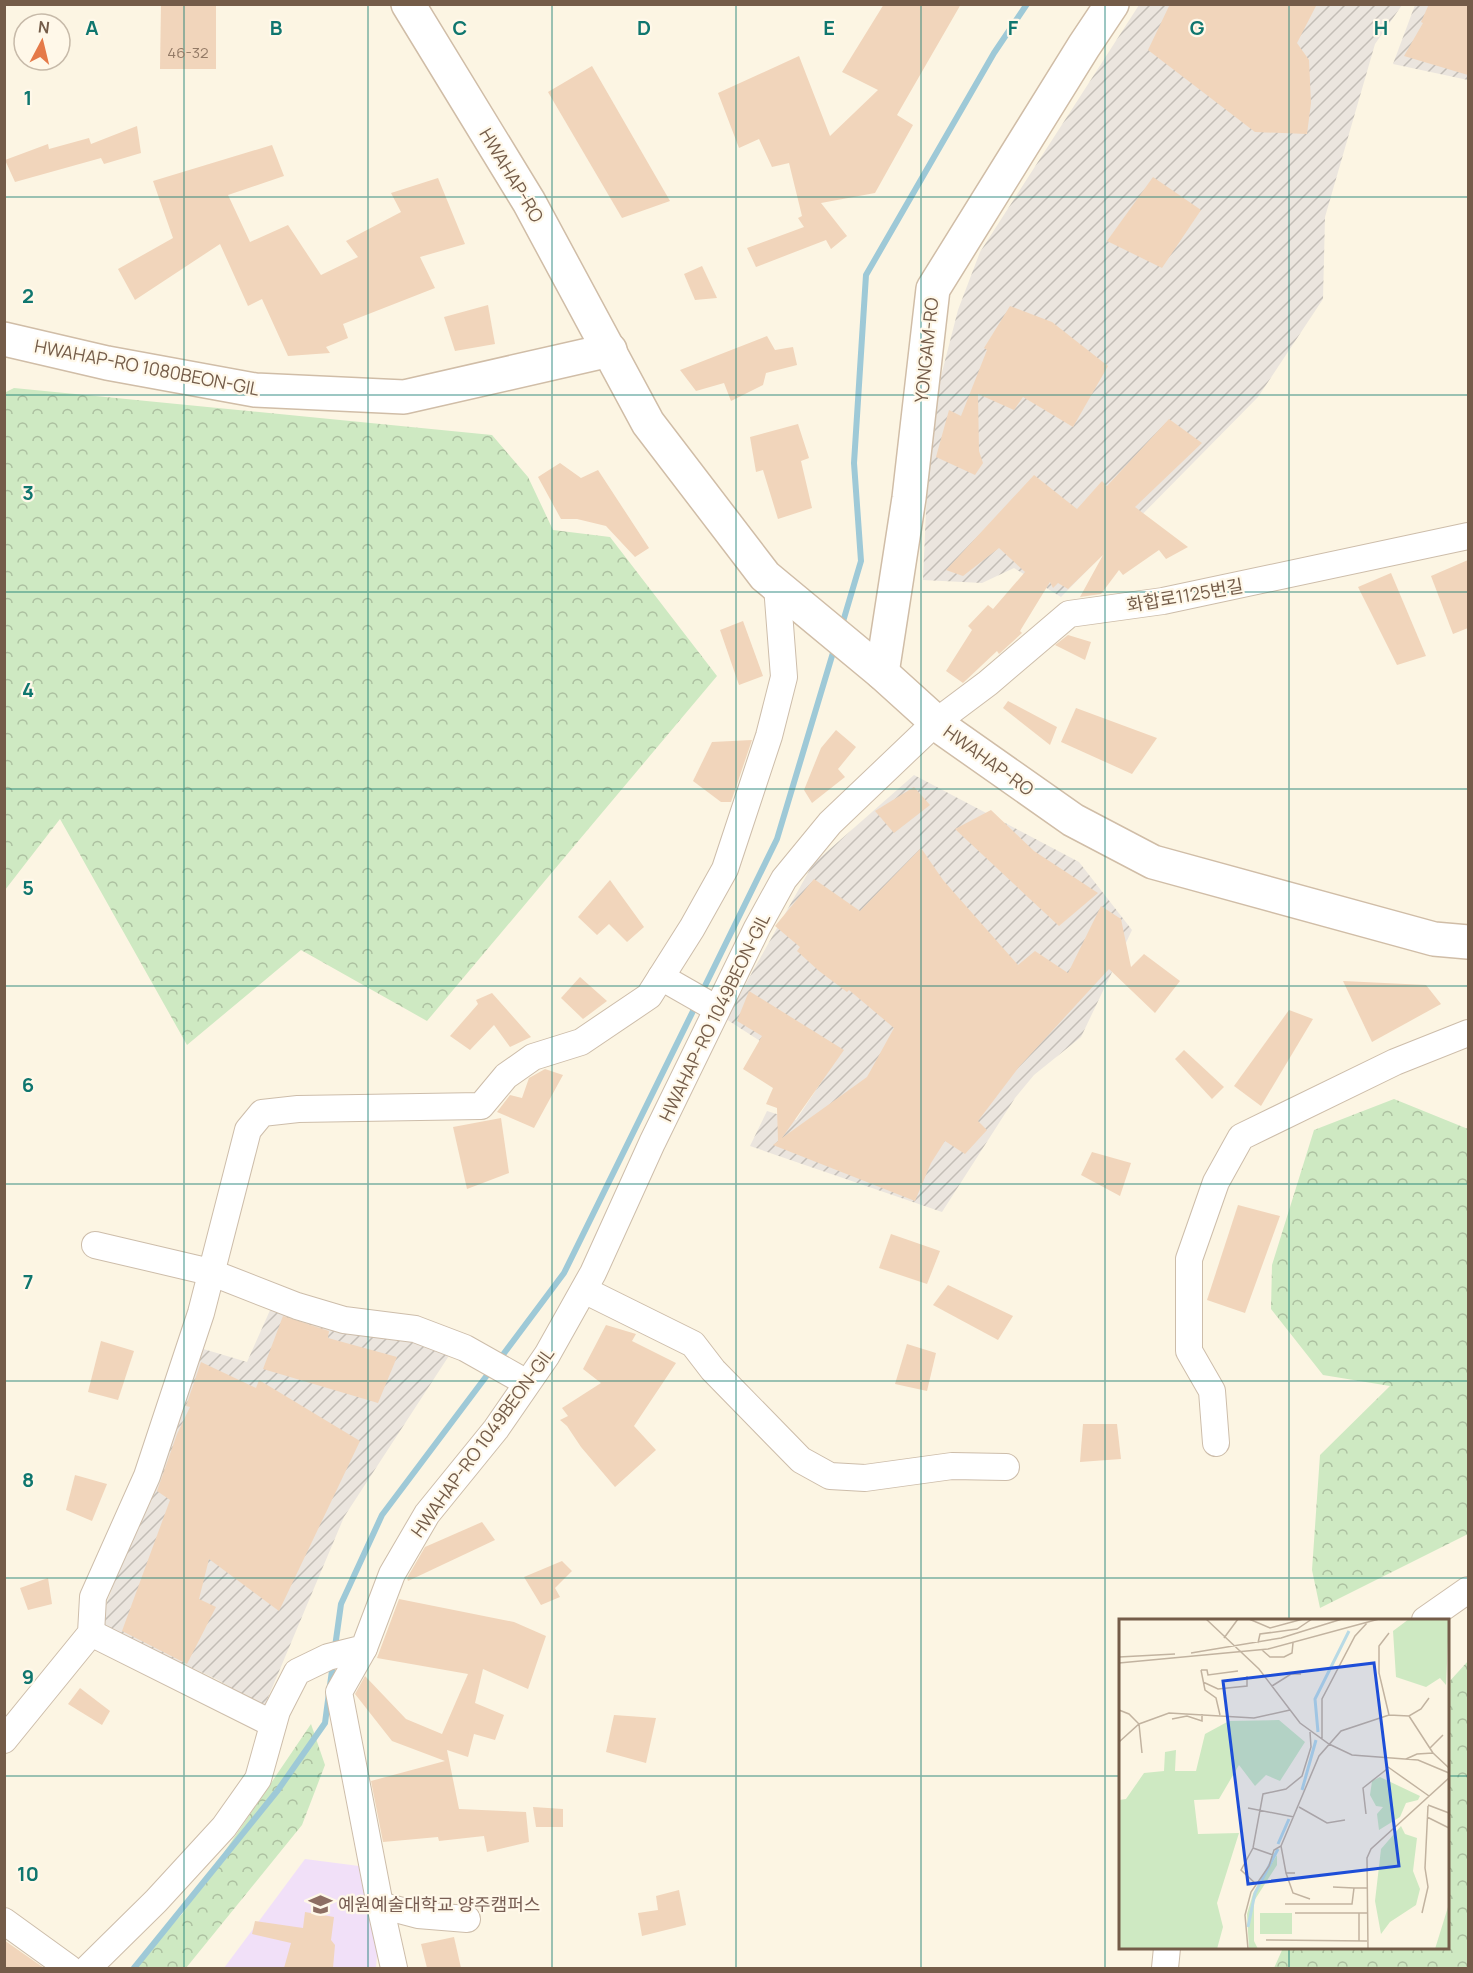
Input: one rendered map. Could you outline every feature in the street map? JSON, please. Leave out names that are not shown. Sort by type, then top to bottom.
[{"type":"main road","name":"HWAHAP-RO","points":[[408,4],[529,202],[648,423],[765,576],[882,673],[936,722],[1073,820],[1153,862],[1434,939],[1468,942]]},
{"type":"main road","name":"YONGAM-RO","points":[[882,673],[909,498],[933,289],[1112,4]]},
{"type":"main road","name":"HWAHAP-RO 1080BEON-GIL","points":[[4,339],[107,363],[255,390],[404,397],[610,350]]},
{"type":"street","name":"화합로1125번길","points":[[936,722],[1069,614],[1163,601],[1468,536]]},
{"type":"street","points":[[4,1740],[91,1633],[93,1597],[147,1476],[201,1313],[248,1130],[262,1113],[298,1108],[481,1106],[507,1076],[533,1057],[581,1042],[649,996],[667,980],[725,869],[769,736],[784,677],[777,586]]},
{"type":"street","name":"HWAHAP-RO 1049BEON-GIL","points":[[394,1968],[339,1692],[347,1652],[427,1514],[496,1429],[518,1378],[547,1355],[584,1290],[714,1007],[784,879],[830,823],[936,722]]},
{"type":"street","points":[[667,980],[714,1007]]},
{"type":"street","points":[[1216,1443],[1212,1391],[1189,1351],[1189,1259],[1216,1182],[1241,1137],[1395,1062],[1468,1033]]},
{"type":"street","points":[[95,1245],[210,1272],[297,1306],[344,1320],[415,1329],[465,1348],[518,1378]]},
{"type":"street","points":[[584,1290],[693,1344],[712,1370],[801,1460],[830,1476],[866,1478],[952,1466],[1006,1467]]},
{"type":"street","points":[[1426,1619],[1468,1590]]},
{"type":"street","points":[[91,1633],[273,1724]]},
{"type":"street","points":[[88,1968],[156,1901],[224,1827],[258,1779],[273,1724],[297,1672],[347,1652]]},
{"type":"street","points":[[380,1905],[418,1915],[467,1919]]},
{"type":"street","points":[[4,1921],[69,1968]]},
{"type":"street","points":[[1165,1968],[1167,1949]]},
{"type":"shaded area","points":[[1139,5],[1402,5],[1375,44],[1325,217],[1323,299],[1258,397],[1061,597],[1014,568],[982,583],[923,580],[930,419],[958,310],[980,252]]},
{"type":"shaded area","points":[[1415,5],[1468,5],[1468,80],[1393,64]]},
{"type":"shaded area","points":[[914,775],[1079,862],[1132,930],[1081,1037],[1034,1075],[1015,1098],[942,1212],[750,1146],[767,1111],[796,1120],[822,1081],[726,1019],[813,864]]},
{"type":"shaded area","points":[[271,1308],[454,1348],[344,1517],[264,1707],[218,1680],[99,1624],[200,1348],[247,1362]]},
{"type":"shaded area","name":"예원예술대학교 양주캠퍼스","points":[[305,1859],[359,1866],[378,1942],[376,1968],[224,1968]]},
{"type":"green space","points":[[14,388],[492,435],[528,477],[553,530],[610,537],[717,676],[427,1021],[301,950],[187,1045],[60,819],[5,890],[4,393]]},
{"type":"green space","points":[[1394,1099],[1468,1129],[1468,1534],[1320,1608],[1312,1570],[1320,1455],[1390,1386],[1323,1375],[1271,1309],[1272,1265],[1314,1130]]},
{"type":"green space","points":[[1468,1661],[1468,1968],[1274,1968],[1283,1949],[1449,1949],[1449,1682]]},
{"type":"green space","points":[[311,1724],[325,1765],[302,1825],[186,1968],[132,1968],[183,1913]]},
{"type":"building","points":[[161,4],[216,4],[216,69],[160,69]]},
{"type":"building","points":[[884,4],[961,4],[897,115],[913,125],[875,193],[821,203],[847,236],[831,249],[826,240],[756,267],[747,248],[804,227],[798,218],[802,216],[789,163],[772,167],[759,139],[739,148],[718,93],[799,56],[830,136],[878,90],[842,72]]},
{"type":"building","points":[[1170,4],[1317,4],[1297,43],[1309,60],[1311,103],[1307,134],[1255,132],[1148,50]]},
{"type":"building","points":[[1429,4],[1468,4],[1468,75],[1404,56],[1423,23],[1421,22]]},
{"type":"building","points":[[592,66],[670,201],[622,218],[548,92]]},
{"type":"building","points":[[137,126],[141,153],[104,164],[101,158],[15,182],[5,160],[48,144],[49,149],[89,138],[91,144]]},
{"type":"building","points":[[272,145],[284,176],[228,195],[250,242],[288,225],[321,275],[358,257],[346,241],[401,212],[391,193],[438,178],[465,244],[420,257],[435,288],[343,324],[348,338],[326,347],[330,353],[288,356],[262,299],[248,306],[220,244],[135,300],[118,269],[173,238],[153,181]]},
{"type":"building","points":[[1153,177],[1201,210],[1162,268],[1107,241]]},
{"type":"building","points":[[702,266],[717,298],[695,300],[684,274]]},
{"type":"building","points":[[488,305],[495,344],[455,351],[444,317]]},
{"type":"building","points":[[1010,306],[1052,322],[1108,366],[1073,427],[1023,397],[1014,410],[978,394],[979,451],[983,463],[975,475],[936,457],[949,410],[961,416],[987,350],[984,348]]},
{"type":"building","points":[[767,336],[775,350],[793,347],[797,365],[766,373],[763,385],[731,401],[724,383],[696,391],[680,370]]},
{"type":"building","points":[[1169,419],[1202,443],[1135,507],[1188,547],[1166,559],[1159,550],[1123,575],[1119,570],[1101,594],[1080,597],[1103,555],[1068,589],[1058,583],[1053,588],[1050,582],[1020,631],[1022,633],[999,654],[997,651],[963,683],[946,671],[972,630],[968,626],[988,605],[993,609],[1025,572],[999,548],[963,576],[946,570],[1034,475],[1077,509],[1102,481],[1107,486]]},
{"type":"building","points":[[798,424],[809,458],[801,461],[812,508],[778,519],[763,470],[756,472],[750,437]]},
{"type":"building","points":[[560,463],[581,478],[598,470],[649,548],[635,557],[606,526],[577,519],[561,519],[538,477]]},
{"type":"building","points":[[1468,560],[1468,628],[1453,634],[1431,576]]},
{"type":"building","points":[[1391,573],[1426,656],[1397,665],[1358,587]]},
{"type":"building","points":[[743,621],[763,676],[739,685],[720,630]]},
{"type":"building","points":[[1068,635],[1091,642],[1085,660],[1055,645]]},
{"type":"building","points":[[1008,701],[1057,727],[1050,745],[1003,708]]},
{"type":"building","points":[[1076,708],[1157,738],[1132,774],[1061,742]]},
{"type":"building","points":[[836,730],[856,747],[838,769],[845,777],[812,803],[804,790],[821,748]]},
{"type":"building","points":[[752,740],[731,802],[721,802],[693,781],[712,742]]},
{"type":"building","points":[[914,787],[930,805],[894,833],[875,811]]},
{"type":"building","points":[[991,810],[1034,851],[1098,893],[1059,926],[955,829]]},
{"type":"building","points":[[921,848],[943,880],[1018,965],[1035,951],[1068,973],[1101,906],[1121,919],[1131,967],[1144,954],[1180,981],[1155,1013],[1109,969],[1019,1067],[978,1121],[987,1130],[965,1154],[945,1141],[931,1163],[915,1201],[773,1145],[778,1141],[777,1108],[766,1104],[773,1088],[743,1069],[762,1036],[737,1021],[749,991],[844,1050],[782,1138],[867,1077],[894,1028],[849,990],[847,992],[819,971],[797,951],[800,947],[775,926],[814,879],[860,911]]},
{"type":"building","points":[[610,880],[644,927],[627,942],[609,924],[597,935],[578,917]]},
{"type":"building","points":[[580,977],[607,1001],[583,1019],[561,998]]},
{"type":"building","points":[[1343,981],[1426,985],[1441,1004],[1372,1042]]},
{"type":"building","points":[[492,993],[531,1037],[510,1047],[494,1025],[470,1050],[450,1036],[478,1004],[476,1000]]},
{"type":"building","points":[[1289,1010],[1313,1019],[1261,1106],[1234,1086]]},
{"type":"building","points":[[1184,1050],[1224,1087],[1212,1099],[1175,1059]]},
{"type":"building","points":[[545,1069],[563,1075],[534,1128],[497,1112],[510,1095],[522,1098],[529,1078]]},
{"type":"building","points":[[501,1118],[509,1173],[467,1189],[453,1127]]},
{"type":"building","points":[[1092,1152],[1131,1163],[1120,1196],[1081,1175]]},
{"type":"building","points":[[1238,1205],[1280,1216],[1245,1313],[1207,1300]]},
{"type":"building","points":[[891,1234],[940,1251],[927,1284],[879,1268]]},
{"type":"building","points":[[948,1285],[1013,1316],[998,1340],[933,1305]]},
{"type":"building","points":[[283,1316],[329,1331],[328,1338],[397,1357],[378,1403],[263,1369]]},
{"type":"building","points":[[606,1325],[636,1334],[632,1341],[676,1363],[634,1426],[656,1450],[615,1487],[560,1420],[568,1416],[562,1408],[601,1383],[583,1369]]},
{"type":"building","points":[[101,1341],[134,1351],[118,1400],[88,1392]]},
{"type":"building","points":[[907,1344],[936,1353],[927,1391],[895,1384]]},
{"type":"building","points":[[201,1362],[256,1388],[259,1380],[360,1441],[279,1611],[209,1559],[199,1599],[216,1607],[187,1664],[122,1631],[170,1500],[157,1491],[177,1434],[190,1407],[186,1406]]},
{"type":"building","points":[[1083,1424],[1117,1424],[1121,1459],[1080,1462]]},
{"type":"building","points":[[75,1475],[107,1484],[92,1521],[66,1510]]},
{"type":"building","points":[[482,1522],[495,1540],[408,1581],[407,1578],[425,1547]]},
{"type":"building","points":[[562,1561],[572,1571],[555,1588],[560,1597],[541,1605],[524,1577]]},
{"type":"building","points":[[48,1578],[52,1604],[28,1610],[20,1588]]},
{"type":"building","points":[[399,1599],[514,1622],[546,1636],[528,1689],[483,1669],[475,1703],[504,1715],[495,1740],[474,1734],[468,1757],[447,1750],[459,1809],[526,1812],[529,1842],[487,1852],[484,1836],[439,1841],[438,1837],[383,1842],[371,1781],[445,1761],[392,1741],[355,1694],[365,1676],[406,1719],[442,1734],[468,1674],[377,1658]]},
{"type":"building","points":[[80,1688],[110,1711],[102,1725],[68,1704]]},
{"type":"building","points":[[614,1715],[656,1718],[646,1763],[606,1752]]},
{"type":"building","points":[[533,1807],[563,1809],[563,1827],[536,1827]]},
{"type":"building","points":[[679,1890],[686,1925],[642,1936],[638,1913],[658,1910],[656,1896]]},
{"type":"building","points":[[305,1912],[334,1917],[331,1940],[335,1945],[333,1968],[284,1968],[291,1943],[252,1934],[255,1921],[303,1928]]},
{"type":"building","points":[[454,1937],[461,1968],[427,1968],[421,1944]]},
{"type":"building","points":[[4,1940],[44,1968],[4,1968]]},
{"type":"waterway","points":[[842,625],[861,561],[854,463],[866,275],[994,53],[1027,4]]},
{"type":"waterway","points":[[701,994],[777,839],[835,646]]},
{"type":"waterway","points":[[499,1360],[564,1273],[697,1003]]},
{"type":"waterway","points":[[335,1647],[341,1604],[382,1515],[491,1370]]},
{"type":"waterway","points":[[134,1968],[278,1790],[325,1723],[333,1663]]},
{"type":"place","name":"예원예술대학교 양주캠퍼스","points":[[320,1904]]}]
